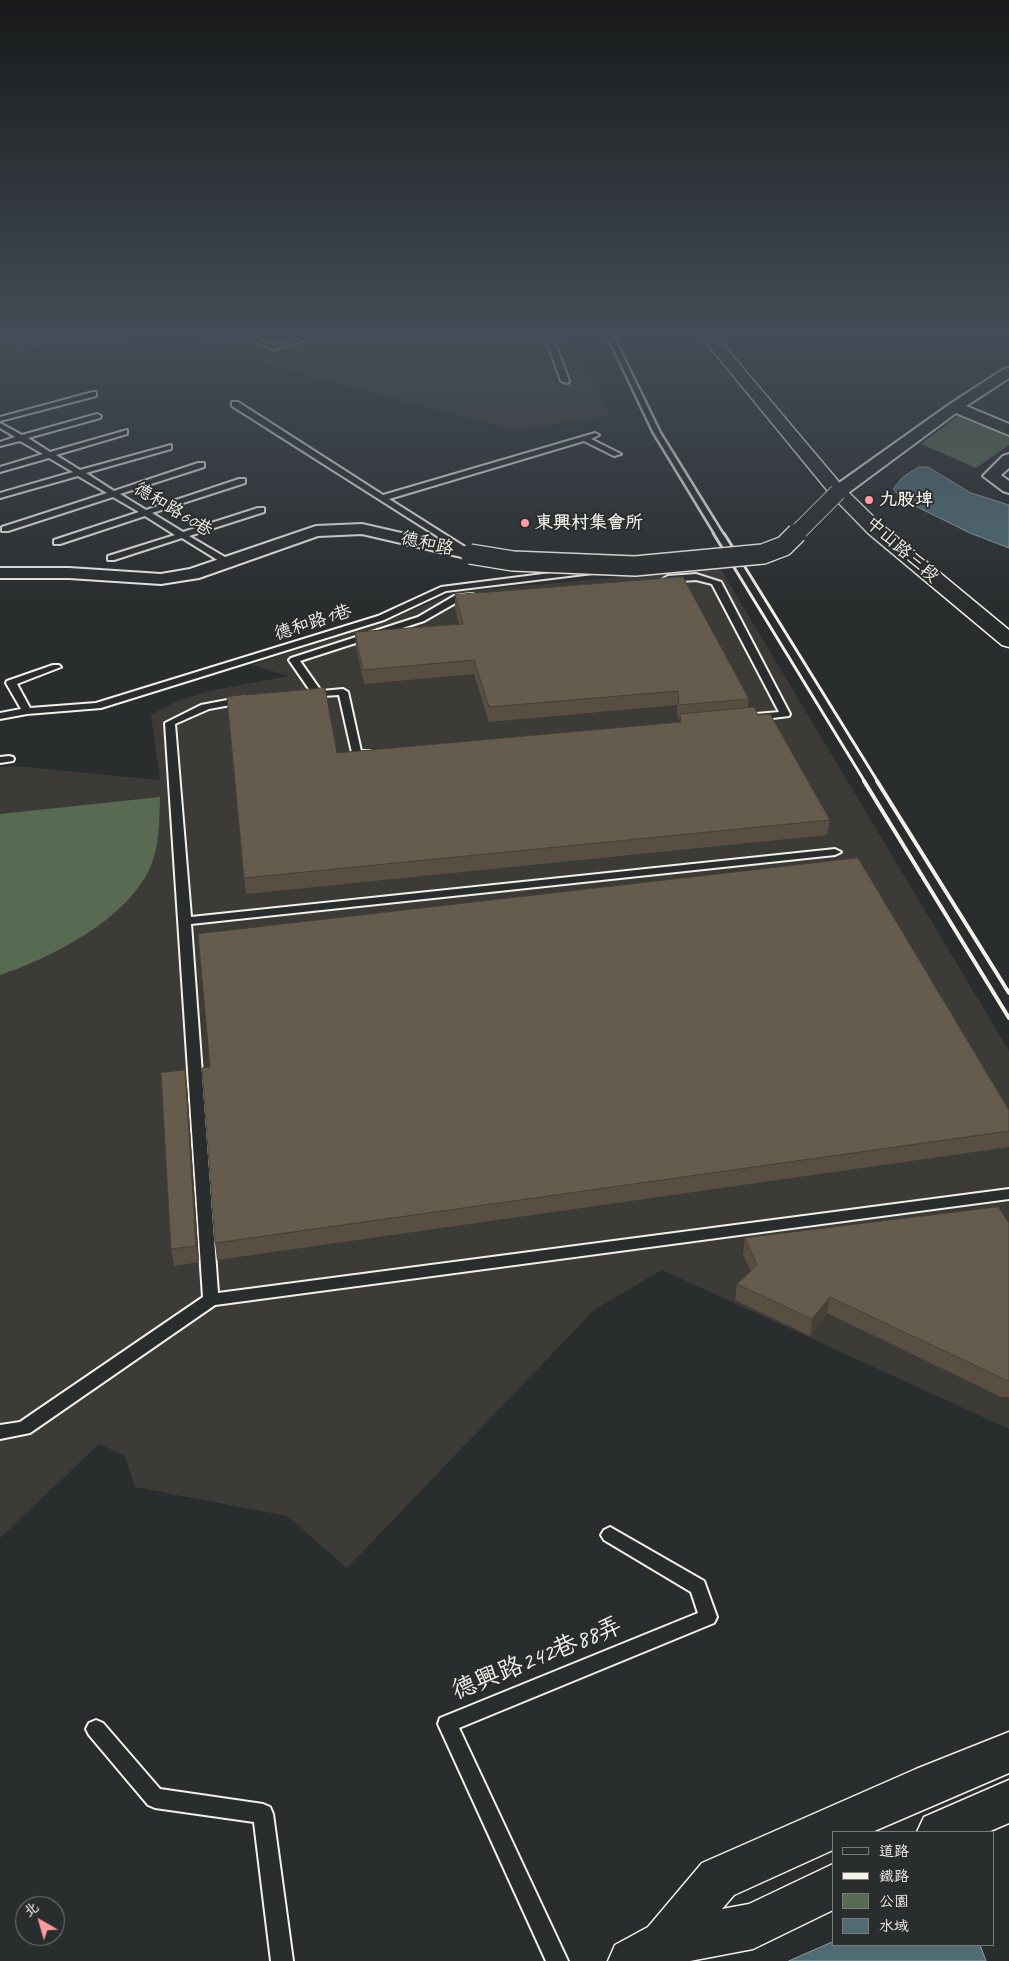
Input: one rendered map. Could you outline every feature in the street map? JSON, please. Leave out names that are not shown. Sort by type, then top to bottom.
[{"type":"street","name":"中山路三段","points":[[784,427],[838,492],[875,529],[1009,641]]},
{"type":"street","name":"德和路","points":[[0,573],[69,573],[160,580],[193,574],[316,530],[362,529],[470,554],[513,561],[635,566],[763,554],[784,546],[838,492],[928,427]]},
{"type":"street","points":[[1009,460],[991,476],[1009,488]]},
{"type":"street","points":[[648,1952],[718,1879],[931,1784],[1009,1752]]},
{"type":"street","points":[[941,1831],[1009,1802]]},
{"type":"street","points":[[648,1952],[753,1926],[832,1886]]},
{"type":"lane","name":"德和路60巷","points":[[3,427],[227,562]]},
{"type":"lane","points":[[0,444],[61,427]]},
{"type":"lane","points":[[270,427],[470,554]]},
{"type":"lane","points":[[0,470],[124,432]]},
{"type":"lane","points":[[382,498],[595,435]]},
{"type":"lane","points":[[584,438],[618,454]]},
{"type":"lane","points":[[0,496],[168,447]]},
{"type":"lane","points":[[5,529],[201,465]]},
{"type":"lane","points":[[57,542],[242,481]]},
{"type":"lane","points":[[111,558],[261,510]]},
{"type":"lane","name":"德和路1巷","points":[[0,716],[27,711],[97,706],[381,618],[444,589],[635,566]]},
{"type":"lane","points":[[656,580],[696,577],[716,582],[786,714],[746,718]]},
{"type":"lane","points":[[318,694],[294,660],[421,618],[457,598],[487,596]]},
{"type":"lane","points":[[27,711],[11,683],[56,667]]},
{"type":"lane","points":[[299,696],[343,692],[357,755],[376,753]]},
{"type":"lane","points":[[211,1300],[170,723],[202,706],[252,699]]},
{"type":"lane","points":[[185,921],[835,852]]},
{"type":"lane","points":[[0,1432],[24,1428],[211,1300],[1009,1194]]},
{"type":"lane","name":"德興路242巷88弄","points":[[558,1961],[447,1724],[708,1617],[698,1587],[610,1535]]},
{"type":"lane","points":[[96,1730],[155,1798],[263,1814],[282,1961]]},
{"type":"shaded area","points":[[500,427],[543,427],[517,431]]},
{"type":"shaded area","points":[[720,568],[1009,1051],[1009,1429],[662,1270],[594,1310],[347,1568],[287,1516],[135,1487],[125,1456],[99,1444],[0,1538],[0,767],[14,766],[160,780],[151,715],[175,702],[209,691],[289,676],[252,665],[394,618],[456,592]]},
{"type":"green space","points":[[944,427],[991,427],[1009,433],[1009,445],[976,468],[921,444]]},
{"type":"green space","points":[[160,797],[156,851],[150,868],[139,887],[124,904],[85,935],[42,958],[0,975],[0,814]]},
{"type":"water","points":[[919,467],[928,467],[971,493],[1009,505],[1009,548],[970,533],[903,500],[893,489],[903,477]]},
{"type":"water","points":[[832,1942],[832,1946],[980,1946],[986,1961],[789,1961]]},
{"type":"building","points":[[683,577],[749,699],[679,705],[678,691],[489,707],[474,660],[363,670],[355,632],[463,624],[455,595]]},
{"type":"building","points":[[325,688],[337,753],[681,722],[680,714],[754,707],[758,715],[770,714],[830,820],[244,878],[227,697]]},
{"type":"building","points":[[858,858],[1009,1110],[1009,1131],[215,1243],[202,1068],[210,1067],[198,934]]},
{"type":"building","points":[[185,1070],[196,1246],[171,1249],[161,1073]]},
{"type":"building","points":[[998,1207],[1009,1223],[1009,1381],[830,1297],[812,1319],[737,1284],[757,1265],[745,1238]]},
{"type":"railway","points":[[649,427],[714,534]]},
{"type":"railway","points":[[658,427],[724,534]]},
{"type":"railway","points":[[713,533],[865,782]]},
{"type":"railway","points":[[724,533],[878,782]]},
{"type":"railway","points":[[864,781],[1009,1018]]},
{"type":"railway","points":[[877,781],[1009,993]]},
{"type":"place","name":"九股埤","points":[[869,500]]},
{"type":"place","name":"東興村集會所","points":[[525,523]]}]
